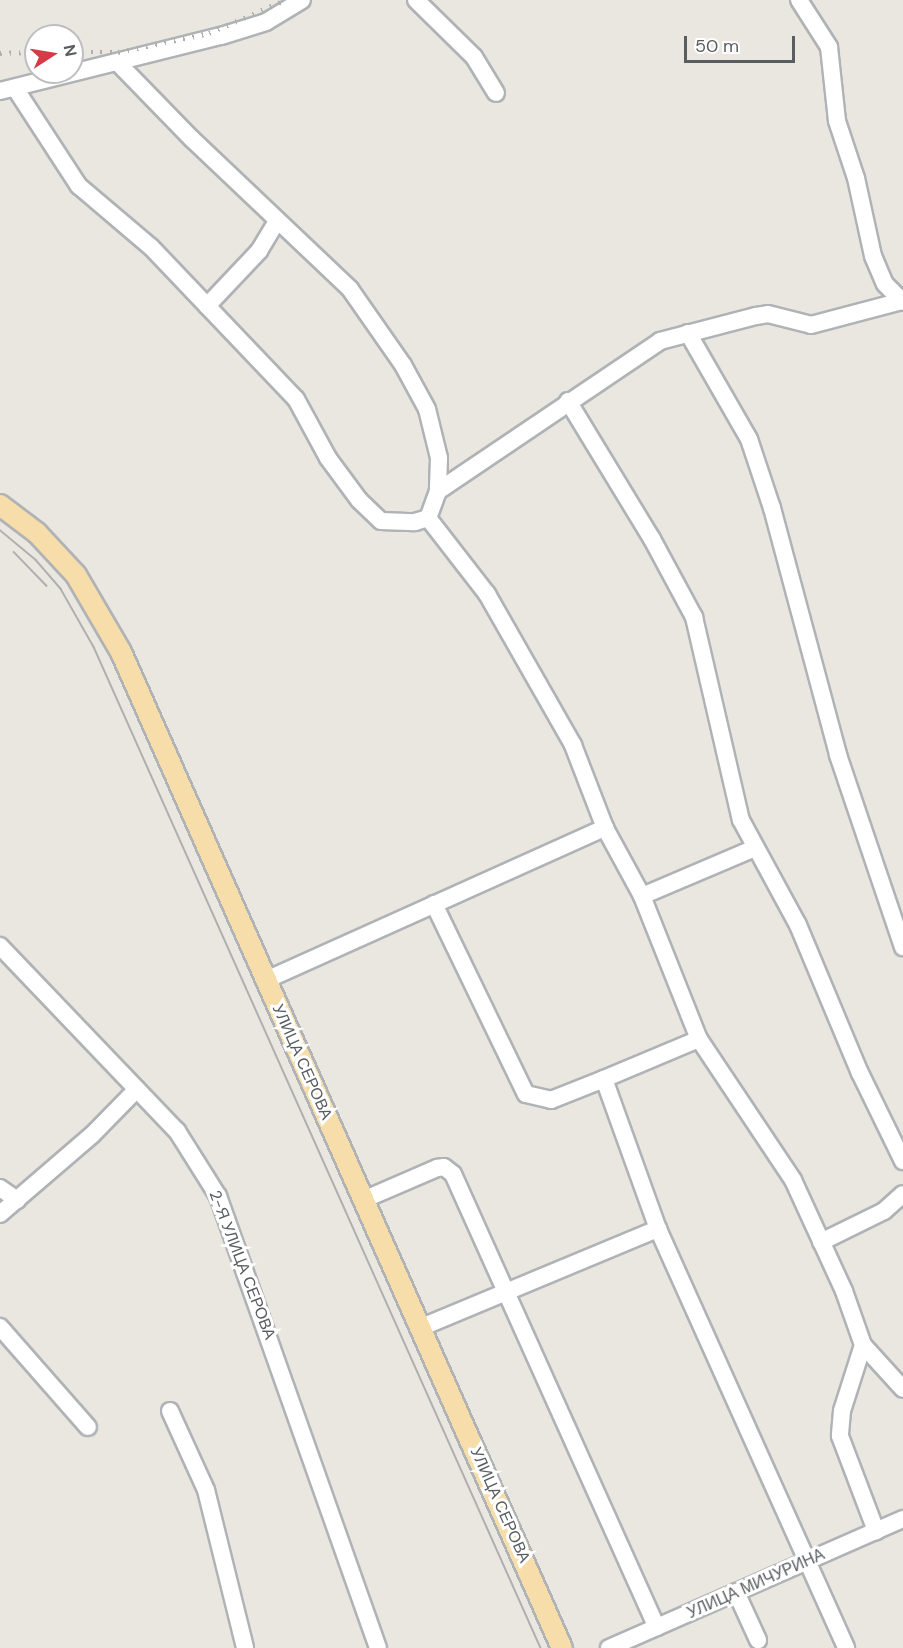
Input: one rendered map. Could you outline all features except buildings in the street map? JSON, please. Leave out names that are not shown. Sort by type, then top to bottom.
[{"type":"main road","name":"УЛИЦА СЕРОВА","points":[[0,505],[58,552],[93,600],[121,652],[363,1200],[422,1327],[562,1648]]},
{"type":"street","points":[[302,0],[266,22],[118,63],[7,89],[79,186],[151,247],[296,399],[328,458],[368,508],[381,521],[416,522],[428,518]]},
{"type":"street","points":[[416,0],[474,57],[496,93]]},
{"type":"street","points":[[438,490],[660,341],[768,314],[811,325],[902,302],[885,284],[864,228],[856,178],[837,121],[829,46],[799,0]]},
{"type":"street","points":[[118,63],[277,221],[350,289],[403,365],[427,409],[436,435],[440,458],[438,490],[428,518]]},
{"type":"street","points":[[207,306],[259,251],[277,221]]},
{"type":"street","points":[[688,333],[749,439],[772,508],[838,755],[903,947]]},
{"type":"street","points":[[568,401],[652,538],[694,617],[741,820],[798,925],[860,1073],[903,1161]]},
{"type":"street","points":[[428,518],[487,594],[573,745],[605,828],[642,897],[699,1038],[775,1150],[821,1242],[863,1345],[903,1389]]},
{"type":"street","points":[[266,980],[605,828]]},
{"type":"street","points":[[642,897],[755,848]]},
{"type":"street","points":[[434,904],[526,1094],[551,1100],[699,1038]]},
{"type":"street","name":"2-Я УЛИЦА СЕРОВА","points":[[0,946],[183,1139],[225,1209],[378,1648]]},
{"type":"street","points":[[603,1079],[658,1228],[846,1648]]},
{"type":"street","points":[[0,1214],[137,1089]]},
{"type":"street","points":[[363,1200],[444,1167],[453,1174],[657,1627]]},
{"type":"street","points":[[0,1188],[17,1200]]},
{"type":"street","points":[[821,1242],[884,1211],[903,1194]]},
{"type":"street","points":[[422,1327],[658,1228]]},
{"type":"street","points":[[0,1327],[88,1427]]},
{"type":"street","points":[[863,1345],[842,1411],[840,1436],[876,1531]]},
{"type":"street","points":[[170,1411],[206,1490],[245,1648]]},
{"type":"street","name":"УЛИЦА МИЧУРИНА","points":[[609,1648],[903,1520]]},
{"type":"street","points":[[736,1592],[758,1640]]},
{"type":"tram line","points":[[0,530],[36,560],[61,589],[94,647],[541,1648]]},
{"type":"tram line","points":[[14,552],[47,586]]},
{"type":"railway","points":[[84,52],[118,52],[209,33],[285,0]]},
{"type":"railway","points":[[0,53],[24,52]]}]
